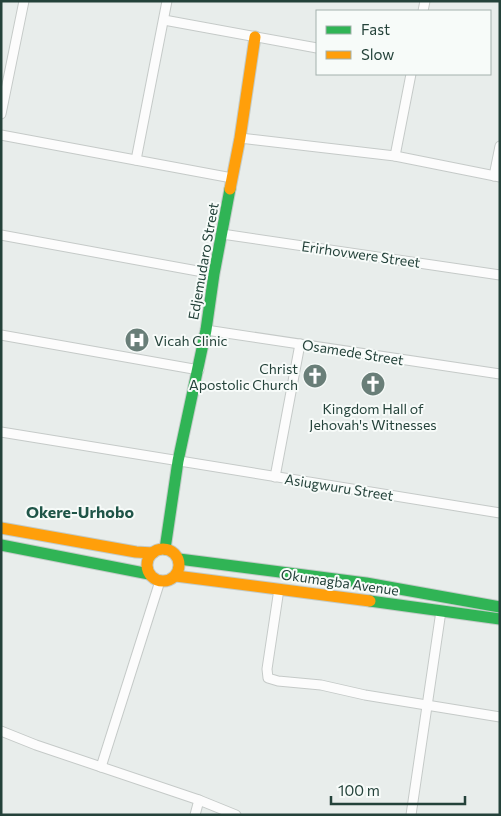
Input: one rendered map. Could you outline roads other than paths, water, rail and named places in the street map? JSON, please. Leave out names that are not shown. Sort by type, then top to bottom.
[{"type":"main road","name":"Edjemudaro Street","points":[[165,549],[178,461],[199,370],[214,274],[240,138],[255,36]]},
{"type":"main road","points":[[1,528],[136,552],[152,553],[165,549],[173,552],[179,559],[180,568],[176,576],[169,581],[160,581],[149,574],[1,546]]},
{"type":"main road","points":[[149,574],[147,563],[152,553]]},
{"type":"main road","name":"Okumagba Avenue","points":[[179,559],[366,583],[500,607]]},
{"type":"main road","name":"Okumagba Avenue","points":[[176,576],[500,619]]},
{"type":"street","points":[[1,114],[24,1]]},
{"type":"street","points":[[136,160],[167,1]]},
{"type":"street","points":[[164,20],[316,48]]},
{"type":"street","points":[[395,156],[411,75]]},
{"type":"street","points":[[1,135],[232,178]]},
{"type":"street","points":[[240,138],[395,156],[497,176],[500,146]]},
{"type":"street","points":[[1,234],[214,274]]},
{"type":"street","name":"Erirhovwere Street","points":[[222,234],[500,275]]},
{"type":"street","name":"Osamede Street","points":[[206,330],[500,374]]},
{"type":"street","points":[[1,335],[199,370]]},
{"type":"street","points":[[275,477],[300,344]]},
{"type":"street","name":"Asiugwuru Street","points":[[1,432],[500,513]]},
{"type":"street","points":[[101,767],[160,581]]},
{"type":"street","points":[[279,589],[268,678],[278,681],[321,685],[365,695],[500,717]]},
{"type":"street","points":[[411,815],[441,611]]},
{"type":"street","points":[[1,731],[36,745],[199,800],[236,815]]},
{"type":"street","points":[[195,815],[199,800]]},
{"type":"place","name":"Vicah Clinic","points":[[137,340]]},
{"type":"place","name":"Christ Apostolic Church","points":[[315,376]]},
{"type":"place","name":"Kingdom Hall of Jehovah's Witnesses","points":[[373,384]]},
{"type":"district","name":"Okere-Urhobo","points":[[80,511]]}]
